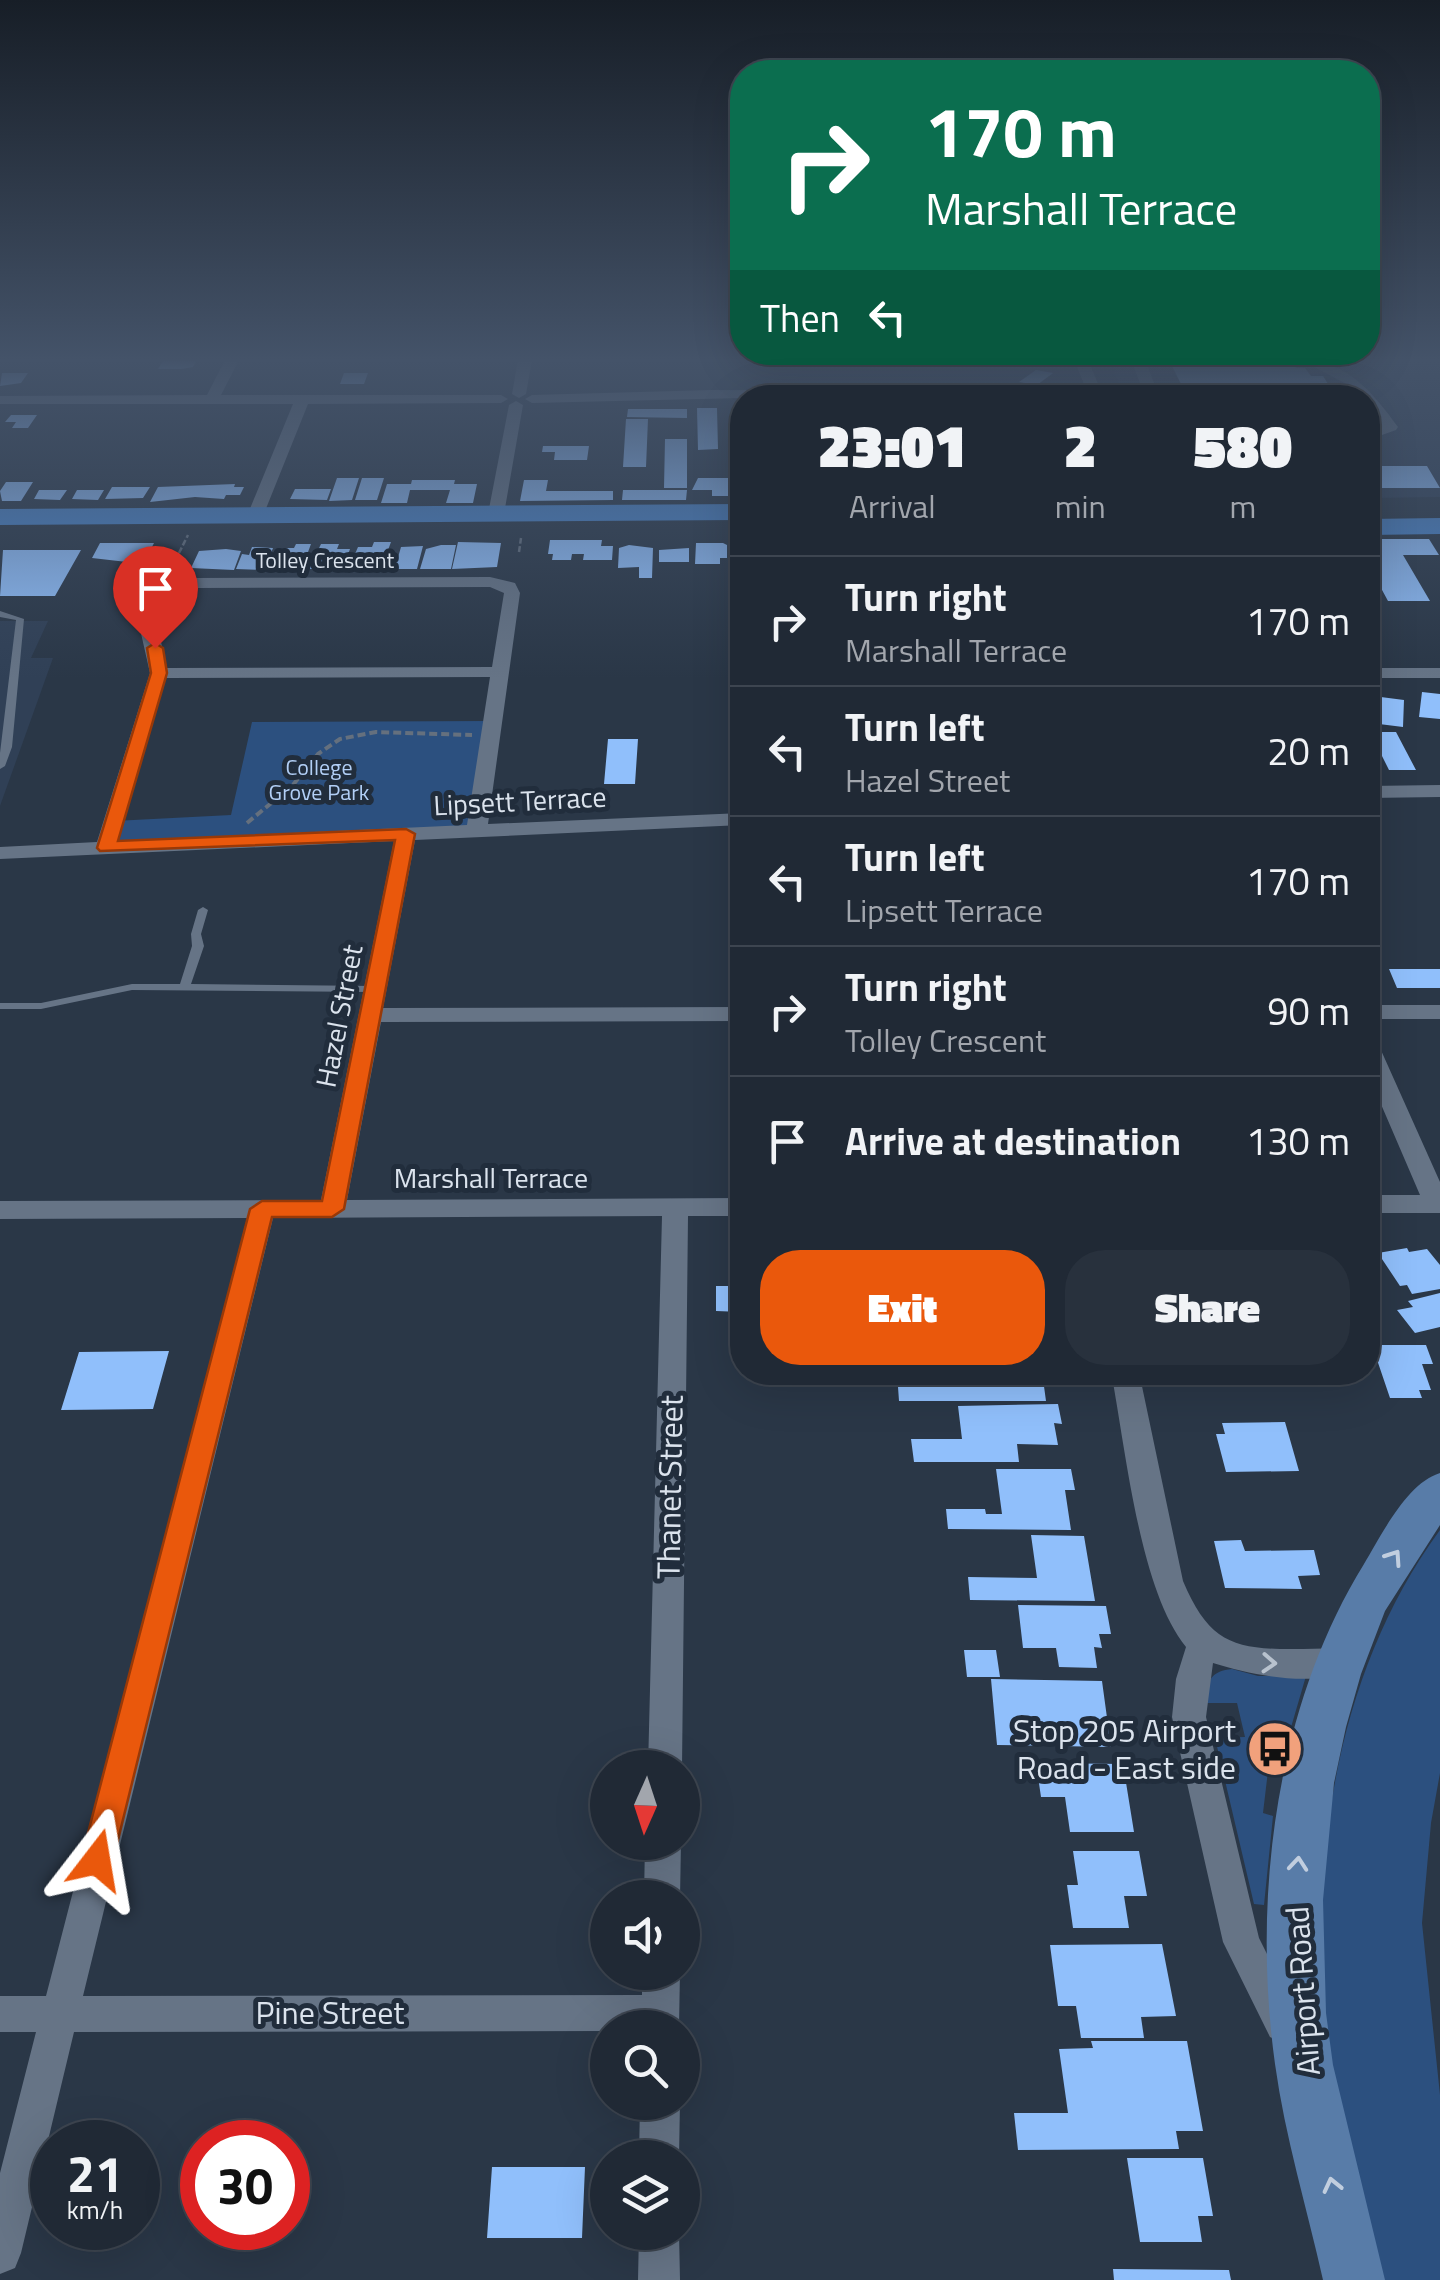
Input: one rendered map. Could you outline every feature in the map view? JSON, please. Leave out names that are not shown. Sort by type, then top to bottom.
[{"type":"main road","points":[[1380,510],[1440,510]]},
{"type":"main road","points":[[0,516],[730,512]]},
{"type":"main road","points":[[365,515],[362,523],[390,531]]},
{"type":"main road","points":[[1380,527],[1440,526]]},
{"type":"main road","points":[[0,534],[184,542],[390,531],[730,530]]},
{"type":"main road","name":"Airport Road","points":[[1354,2280],[1303,2064],[1293,1931],[1301,1835],[1339,1662],[1356,1620],[1440,1490]]},
{"type":"street","points":[[256,516],[276,466]]},
{"type":"street","points":[[496,514],[505,466]]},
{"type":"street","name":"Tolley Crescent","points":[[106,848],[159,673],[149,629],[172,586],[490,582],[510,589],[477,830]]},
{"type":"street","points":[[159,673],[498,672]]},
{"type":"street","points":[[1380,672],[1440,673]]},
{"type":"street","points":[[1380,792],[1440,791]]},
{"type":"street","name":"Lipsett Terrace","points":[[0,853],[730,820]]},
{"type":"street","name":"Hazel Street","points":[[332,1209],[406,834]]},
{"type":"street","points":[[1380,1012],[1440,1012]]},
{"type":"street","points":[[370,1015],[730,1014]]},
{"type":"street","points":[[1380,1075],[1438,1204],[1380,1204]]},
{"type":"street","name":"Thanet Street","points":[[665,1750],[676,1207]]},
{"type":"street","name":"Marshall Terrace","points":[[0,1210],[730,1207]]},
{"type":"street","points":[[0,2252],[262,1209]]},
{"type":"street","points":[[1128,1385],[1167,1581],[1183,1620],[1203,1644],[1232,1658],[1259,1663],[1339,1662]]},
{"type":"street","points":[[1203,1644],[1192,1679],[1189,1717],[1241,1942],[1303,2064]]},
{"type":"street","name":"Pine Street","points":[[0,2014],[590,2019]]},
{"type":"street","points":[[658,2280],[659,2250]]},
{"type":"lane","points":[[0,614],[20,619],[7,747],[0,766]]},
{"type":"lane","points":[[184,988],[198,946],[196,934],[203,910]]},
{"type":"lane","points":[[0,1006],[42,1006],[132,988],[375,989]]},
{"type":"path","points":[[519,552],[521,538]]},
{"type":"path","points":[[239,842],[253,816],[292,786],[318,754],[340,739],[376,732],[490,736]]},
{"type":"shaded area","points":[[1380,466],[1440,466],[1440,497],[1380,498]]},
{"type":"shaded area","points":[[0,621],[48,621],[31,658],[53,658],[0,806]]},
{"type":"green space","name":"College Grove Park","points":[[492,721],[477,830],[106,848],[114,821],[231,815],[252,722]]},
{"type":"green space","points":[[1440,1530],[1440,1773],[1422,1923],[1440,2095],[1440,2280],[1372,2280],[1324,2025],[1322,1896],[1327,1831],[1354,1703],[1376,1642],[1405,1584]]},
{"type":"green space","points":[[1232,1669],[1258,1676],[1306,1676],[1287,1741],[1272,1737],[1263,1813],[1273,1816],[1264,1905],[1254,1904],[1215,1738],[1245,1737],[1237,1703],[1207,1703],[1211,1679]]},
{"type":"building","points":[[664,466],[687,466],[687,488],[664,488]]},
{"type":"building","points":[[1380,466],[1427,466],[1440,488],[1380,488]]},
{"type":"building","points":[[337,478],[359,478],[352,500],[329,501]]},
{"type":"building","points":[[362,478],[384,478],[377,500],[355,500]]},
{"type":"building","points":[[698,478],[730,478],[730,496],[712,496],[712,490],[692,490]]},
{"type":"building","points":[[412,480],[477,484],[473,503],[446,503],[450,490],[410,490],[407,503],[381,503],[387,484],[411,484]]},
{"type":"building","points":[[524,480],[548,480],[546,491],[613,491],[613,500],[520,501]]},
{"type":"building","points":[[6,482],[33,482],[21,501],[2,501],[0,491]]},
{"type":"building","points":[[235,484],[234,487],[244,487],[240,495],[226,495],[224,499],[195,497],[150,502],[158,487]]},
{"type":"building","points":[[112,487],[150,487],[143,498],[105,499]]},
{"type":"building","points":[[295,489],[331,489],[327,500],[290,499]]},
{"type":"building","points":[[39,490],[67,490],[60,500],[34,499]]},
{"type":"building","points":[[77,490],[104,490],[98,500],[72,499]]},
{"type":"building","points":[[623,490],[687,490],[686,500],[622,500]]},
{"type":"building","points":[[1380,539],[1429,539],[1439,555],[1403,555],[1430,601],[1388,601],[1380,586]]},
{"type":"building","points":[[550,540],[602,540],[601,546],[613,546],[612,560],[583,560],[584,554],[572,554],[571,560],[552,560],[553,554],[548,554]]},
{"type":"building","points":[[374,542],[391,542],[381,569],[349,568],[358,547],[372,547]]},
{"type":"building","points":[[458,542],[501,543],[497,567],[452,569]]},
{"type":"building","points":[[100,543],[154,543],[145,561],[127,562],[92,558]]},
{"type":"building","points":[[696,543],[723,543],[727,545],[727,558],[720,558],[720,564],[695,564]]},
{"type":"building","points":[[296,544],[311,544],[301,571],[269,571],[280,548],[294,548]]},
{"type":"building","points":[[321,544],[339,544],[337,549],[350,549],[343,569],[309,569]]},
{"type":"building","points":[[456,545],[451,569],[420,569],[426,549]]},
{"type":"building","points":[[423,546],[417,569],[386,569],[389,561],[397,561],[401,547]]},
{"type":"building","points":[[252,547],[273,548],[265,570],[236,569],[242,554],[249,555]]},
{"type":"building","points":[[619,548],[653,548],[652,578],[639,578],[639,567],[618,568]]},
{"type":"building","points":[[689,548],[689,562],[659,562],[659,550]]},
{"type":"building","points":[[3,550],[81,550],[55,596],[0,596]]},
{"type":"building","points":[[199,551],[241,551],[234,570],[191,568]]},
{"type":"building","points":[[1422,692],[1440,694],[1440,719],[1419,717]]},
{"type":"building","points":[[1380,697],[1404,700],[1403,727],[1380,724]]},
{"type":"building","points":[[1380,732],[1396,732],[1416,770],[1389,770],[1380,752]]},
{"type":"building","points":[[608,739],[638,739],[635,784],[604,784]]},
{"type":"building","points":[[1389,969],[1440,969],[1440,988],[1397,988]]},
{"type":"building","points":[[1427,1249],[1440,1265],[1440,1289],[1412,1294],[1407,1285],[1400,1286],[1380,1253]]},
{"type":"building","points":[[716,1286],[730,1286],[730,1312],[716,1311]]},
{"type":"building","points":[[1440,1293],[1440,1327],[1415,1333],[1397,1310],[1413,1307],[1408,1301]]},
{"type":"building","points":[[1380,1345],[1426,1345],[1433,1364],[1422,1364],[1431,1390],[1419,1390],[1422,1398],[1390,1398],[1380,1369]]},
{"type":"building","points":[[169,1351],[153,1409],[61,1410],[79,1352]]},
{"type":"building","points":[[1044,1385],[1046,1401],[899,1401],[898,1387]]},
{"type":"building","points":[[1058,1404],[1062,1424],[1054,1423],[1058,1445],[1017,1444],[1019,1462],[914,1462],[911,1439],[962,1439],[958,1406]]},
{"type":"building","points":[[1285,1422],[1299,1471],[1226,1472],[1216,1434],[1225,1434],[1222,1423]]},
{"type":"building","points":[[996,1469],[1071,1469],[1075,1490],[1065,1490],[1071,1530],[948,1529],[946,1509],[985,1509],[986,1514],[1002,1514]]},
{"type":"building","points":[[1031,1535],[1084,1536],[1095,1601],[970,1600],[968,1577],[1037,1578]]},
{"type":"building","points":[[1241,1540],[1245,1551],[1314,1550],[1320,1575],[1298,1576],[1302,1589],[1225,1588],[1214,1541]]},
{"type":"building","points":[[1018,1605],[1106,1606],[1111,1634],[1099,1634],[1102,1648],[1094,1647],[1097,1668],[1059,1667],[1056,1648],[1023,1648]]},
{"type":"building","points":[[964,1650],[996,1650],[1000,1677],[967,1677]]},
{"type":"building","points":[[991,1679],[1102,1681],[1111,1747],[997,1745]]},
{"type":"building","points":[[1036,1763],[1123,1764],[1134,1832],[1070,1832],[1065,1797],[1041,1797]]},
{"type":"building","points":[[1073,1851],[1139,1851],[1147,1896],[1124,1896],[1129,1928],[1073,1928],[1067,1885],[1078,1885]]},
{"type":"building","points":[[1162,1944],[1176,2016],[1141,2017],[1144,2038],[1081,2038],[1076,2006],[1058,2006],[1050,1945]]},
{"type":"building","points":[[1091,2041],[1187,2041],[1203,2131],[1176,2131],[1179,2149],[1018,2150],[1014,2113],[1068,2113],[1059,2049],[1093,2048]]},
{"type":"building","points":[[1127,2158],[1203,2158],[1213,2216],[1198,2216],[1202,2242],[1140,2242]]},
{"type":"building","points":[[492,2167],[585,2167],[582,2238],[487,2238]]},
{"type":"building","points":[[1113,2269],[1229,2270],[1231,2280],[1114,2280]]},
{"type":"place","name":"Stop 205 Airport Road - East side","points":[[1275,1749]]},
{"type":"route","points":[[97,1860],[262,1209],[332,1209],[406,834],[106,848],[159,673],[155,648]]}]
